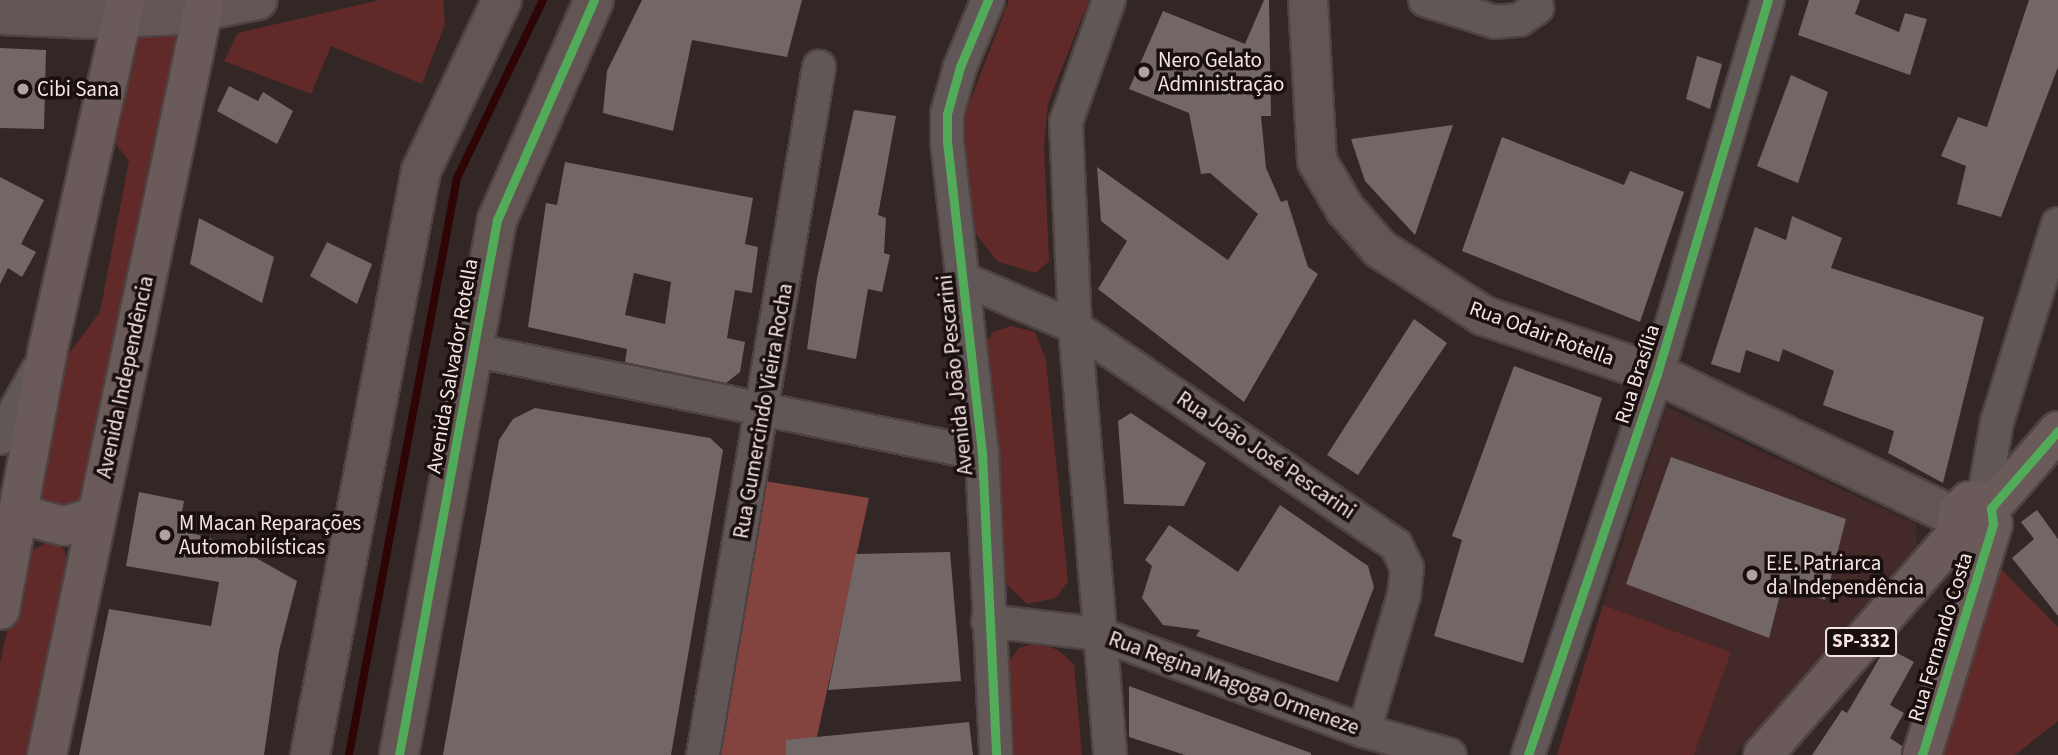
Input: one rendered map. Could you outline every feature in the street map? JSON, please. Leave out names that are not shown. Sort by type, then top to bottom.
[{"type":"main road","name":"Avenida Independência","points":[[47,755],[95,517],[214,5]]},
{"type":"main road","points":[[0,610],[21,508],[47,354],[125,8]]},
{"type":"main road","points":[[1976,517],[2058,431]]},
{"type":"main road","points":[[21,508],[56,525],[95,517]]},
{"type":"main road","name":"SP-332","points":[[1763,755],[1918,577],[1976,517]]},
{"type":"main road","name":"Rua Fernando Costa","points":[[1922,755],[1968,609],[1976,517]]},
{"type":"main road","points":[[1918,577],[1954,570],[1967,585],[1968,609]]},
{"type":"street","points":[[0,15],[214,5],[257,0]]},
{"type":"street","name":"Avenida Salvador Rotella","points":[[399,755],[497,220],[594,0]]},
{"type":"street","name":"Avenida João Pescarini","points":[[988,0],[947,114],[982,454],[996,755]]},
{"type":"street","points":[[1109,0],[1066,122],[1075,327],[1110,755]]},
{"type":"street","name":"Rua Odair Rotella","points":[[1308,0],[1317,160],[1345,209],[1380,249],[1484,316],[1657,374],[1976,517]]},
{"type":"street","points":[[1424,0],[1495,22],[1519,20],[1537,8]]},
{"type":"street","name":"Rua Brasília","points":[[1528,755],[1657,374],[1768,0]]},
{"type":"street","points":[[310,755],[421,171],[497,2]]},
{"type":"street","name":"Rua Gumercindo Vieira Rocha","points":[[704,755],[764,412],[819,66]]},
{"type":"street","name":"Rua Fernando Costa","points":[[1976,517],[1997,422],[2058,224]]},
{"type":"street","name":"Rua João José Pescarini","points":[[963,279],[1075,327],[1396,545],[1407,568],[1404,595],[1364,731]]},
{"type":"street","points":[[472,350],[764,412],[982,454]]},
{"type":"street","points":[[0,438],[47,354]]},
{"type":"street","name":"Rua Regina Magoga Ormeneze","points":[[988,621],[1099,634],[1364,731],[1450,755]]},
{"type":"shaded area","points":[[380,0],[443,0],[445,24],[422,84],[331,46],[311,94],[224,61],[238,33]]},
{"type":"shaded area","points":[[1009,0],[1089,0],[1048,103],[1044,146],[1049,261],[1036,273],[998,262],[976,234],[960,128]]},
{"type":"shaded area","points":[[177,34],[179,42],[81,501],[73,509],[40,503],[36,492],[59,367],[100,312],[129,161],[107,133],[127,35]]},
{"type":"shaded area","points":[[1011,326],[1035,332],[1046,360],[1068,581],[1056,598],[1027,604],[1003,581],[983,348],[993,332]]},
{"type":"shaded area","name":"E.E. Patriarca da Independência","points":[[1666,407],[1916,524],[1917,546],[1735,755],[1694,755],[1731,652],[1603,605]]},
{"type":"shaded area","points":[[764,481],[869,498],[813,755],[717,755]]},
{"type":"shaded area","points":[[48,542],[64,549],[69,568],[33,755],[0,755],[0,664],[23,555]]},
{"type":"shaded area","points":[[1994,562],[2058,627],[2058,721],[2015,755],[1933,755]]},
{"type":"shaded area","points":[[1603,605],[1731,652],[1694,755],[1557,755]]},
{"type":"shaded area","points":[[1037,643],[1058,650],[1074,664],[1082,755],[1012,755],[1006,665],[1019,648]]},
{"type":"building","points":[[642,0],[802,0],[787,57],[692,40],[673,131],[603,113],[607,71]]},
{"type":"building","points":[[1264,0],[1269,0],[1271,116],[1261,116],[1266,168],[1281,202],[1287,200],[1308,267],[1318,274],[1244,402],[1098,289],[1127,241],[1101,221],[1097,167],[1228,260],[1258,214],[1210,173],[1201,174],[1189,113],[1129,89],[1163,11],[1245,44]]},
{"type":"building","points":[[1809,0],[1860,0],[1855,14],[1899,32],[1905,13],[1927,19],[1910,75],[1798,35]]},
{"type":"building","points":[[2029,0],[2058,0],[2058,67],[2001,217],[1957,204],[1966,166],[1941,156],[1958,117],[1987,127]]},
{"type":"building","name":"Cibi Sana","points":[[0,48],[46,50],[44,129],[0,128]]},
{"type":"building","points":[[1697,56],[1722,64],[1710,109],[1686,99]]},
{"type":"building","points":[[1791,75],[1828,92],[1798,183],[1757,166]]},
{"type":"building","points":[[229,86],[258,101],[263,92],[293,111],[277,144],[217,111]]},
{"type":"building","points":[[854,110],[896,116],[878,215],[886,218],[884,253],[890,255],[882,292],[868,289],[856,359],[807,349],[817,278]]},
{"type":"building","points":[[1453,125],[1415,235],[1365,181],[1351,139]]},
{"type":"building","points":[[1502,137],[1624,185],[1630,171],[1684,192],[1640,322],[1462,251]]},
{"type":"building","points":[[565,162],[753,198],[745,244],[758,247],[752,293],[735,290],[727,338],[745,342],[740,372],[726,383],[625,362],[627,349],[528,327],[546,203],[557,205]],"holes":[[[634,273],[671,282],[665,324],[625,315]]]},
{"type":"building","points":[[0,177],[44,200],[21,244],[36,252],[22,277],[8,268],[0,284]]},
{"type":"building","points":[[1792,216],[1842,238],[1831,268],[1984,317],[1943,483],[1888,453],[1894,431],[1823,405],[1834,371],[1783,349],[1779,362],[1746,350],[1740,373],[1711,364],[1755,227],[1786,240]]},
{"type":"building","points":[[199,218],[274,257],[262,303],[190,264]]},
{"type":"building","points":[[327,242],[372,264],[357,304],[310,276]]},
{"type":"building","points":[[1414,319],[1447,343],[1358,475],[1327,455]]},
{"type":"building","points":[[1514,366],[1602,398],[1523,663],[1434,636],[1462,540],[1452,536]]},
{"type":"building","points":[[535,408],[710,438],[723,450],[671,755],[443,755],[499,440],[513,419]]},
{"type":"building","points":[[1131,413],[1206,463],[1184,506],[1124,504],[1118,421]]},
{"type":"building","points":[[1671,457],[1846,519],[1825,600],[1782,587],[1769,638],[1626,584]]},
{"type":"building","points":[[139,492],[184,501],[179,529],[235,546],[297,581],[279,651],[264,755],[79,755],[109,609],[211,626],[219,582],[126,566]]},
{"type":"building","points":[[1280,505],[1368,566],[1374,587],[1338,682],[1196,636],[1200,630],[1163,625],[1142,598],[1152,566],[1145,560],[1169,525],[1238,572]]},
{"type":"building","points":[[2037,510],[2058,539],[2058,616],[2012,558],[2034,539],[2021,522]]},
{"type":"building","points":[[950,552],[961,681],[828,690],[856,554]]},
{"type":"building","points":[[1886,647],[1914,662],[1890,705],[1904,713],[1890,738],[1902,746],[1901,755],[1812,755],[1842,710],[1847,713]]},
{"type":"building","points":[[1129,686],[1311,755],[1185,755],[1129,737]]},
{"type":"building","points":[[969,722],[973,755],[786,755],[786,740]]},
{"type":"waterway","points":[[349,755],[457,178],[543,0]]},
{"type":"cycle path","points":[[399,755],[497,220],[594,0]]},
{"type":"cycle path","points":[[988,0],[960,67],[947,114],[947,141],[982,454],[996,755]]},
{"type":"cycle path","points":[[1528,755],[1657,374],[1768,0]]},
{"type":"cycle path","points":[[1922,755],[1993,524],[1991,508],[2058,431]]},
{"type":"place","name":"Nero Gelato Administração","points":[[1144,72]]},
{"type":"place","name":"Cibi Sana","points":[[23,89]]},
{"type":"place","name":"M Macan Reparações Automobilísticas","points":[[165,535]]},
{"type":"place","name":"E.E. Patriarca da Independência","points":[[1752,575]]}]
